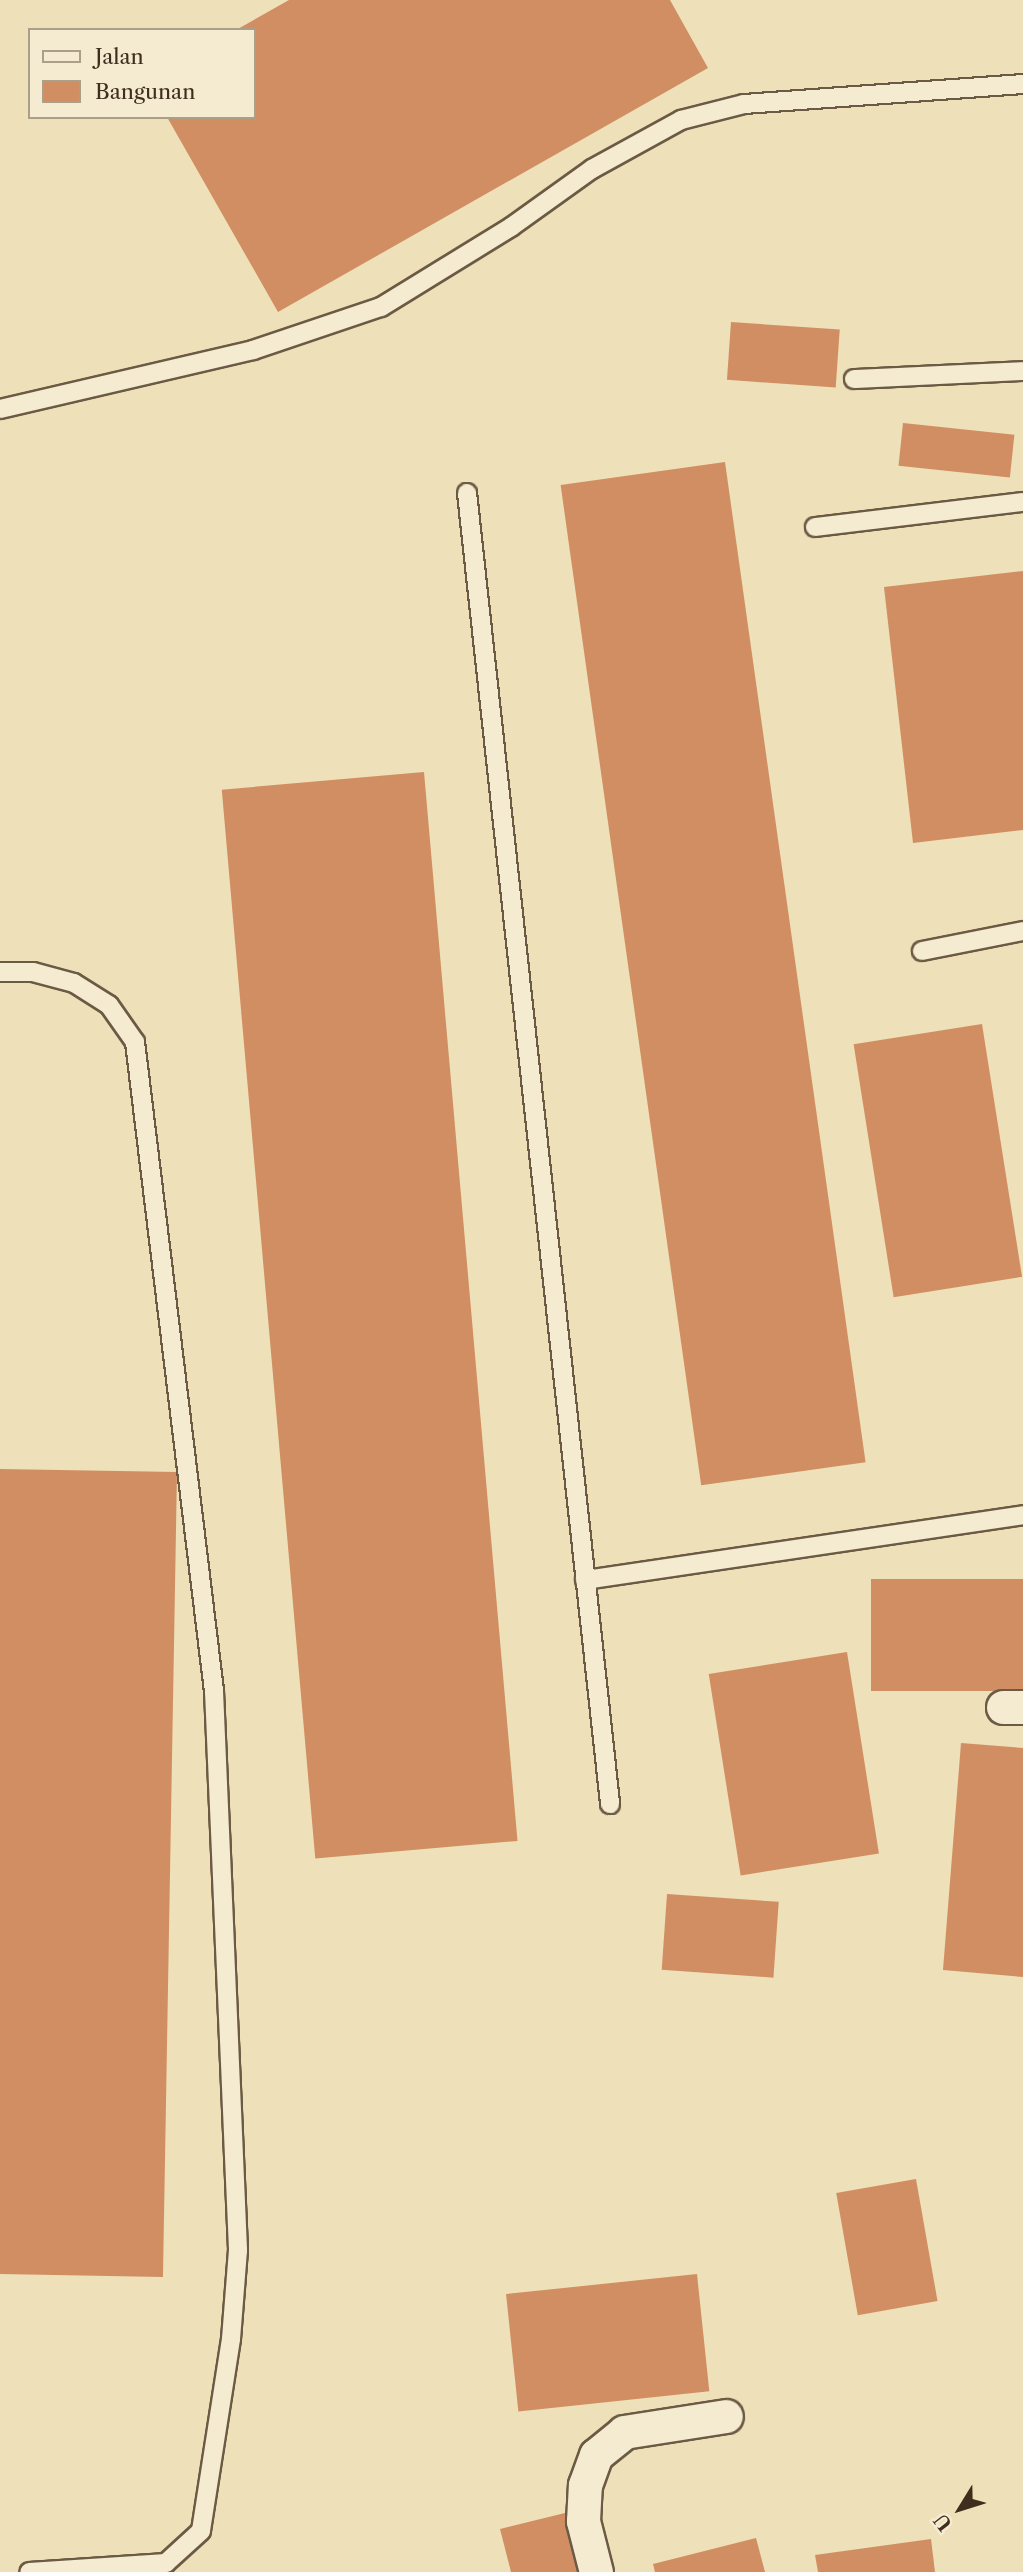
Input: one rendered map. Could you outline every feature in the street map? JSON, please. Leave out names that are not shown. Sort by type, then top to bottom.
[{"type":"street","points":[[596,2572],[583,2521],[585,2485],[596,2455],[624,2432],[726,2416]]},
{"type":"lane","points":[[0,409],[253,350],[381,307],[511,227],[592,169],[681,120],[744,104],[1023,84]]},
{"type":"lane","points":[[854,379],[1023,371]]},
{"type":"lane","points":[[467,493],[610,1804]]},
{"type":"lane","points":[[815,527],[1023,502]]},
{"type":"lane","points":[[922,951],[1023,931]]},
{"type":"lane","points":[[0,972],[33,972],[74,983],[109,1005],[135,1042],[214,1690],[238,2250],[231,2339],[201,2531],[166,2563],[29,2572]]},
{"type":"lane","points":[[585,1580],[1023,1515]]},
{"type":"building","points":[[289,0],[670,0],[708,68],[278,312],[168,119],[256,119],[256,28],[240,28]]},
{"type":"building","points":[[731,322],[840,330],[836,387],[727,380]]},
{"type":"building","points":[[903,423],[1014,435],[1010,477],[899,466]]},
{"type":"building","points":[[725,462],[866,1462],[701,1485],[561,485]]},
{"type":"building","points":[[1023,571],[1023,830],[913,843],[884,587]]},
{"type":"building","points":[[424,772],[518,1841],[315,1859],[222,790]]},
{"type":"building","points":[[982,1024],[1022,1277],[894,1297],[854,1044]]},
{"type":"building","points":[[0,1469],[177,1472],[163,2277],[0,2274]]},
{"type":"building","points":[[871,1579],[1023,1579],[1023,1691],[871,1691]]},
{"type":"building","points":[[847,1652],[879,1853],[741,1875],[709,1674]]},
{"type":"building","points":[[961,1743],[1023,1748],[1023,1977],[943,1970]]},
{"type":"building","points":[[667,1894],[779,1902],[773,1978],[662,1970]]},
{"type":"building","points":[[916,2179],[938,2301],[858,2315],[836,2193]]},
{"type":"building","points":[[697,2274],[709,2391],[518,2411],[506,2294]]},
{"type":"building","points":[[569,2512],[584,2572],[511,2572],[500,2529]]},
{"type":"building","points":[[756,2538],[765,2572],[655,2572],[653,2564]]},
{"type":"building","points":[[931,2539],[935,2572],[818,2572],[815,2555]]}]
